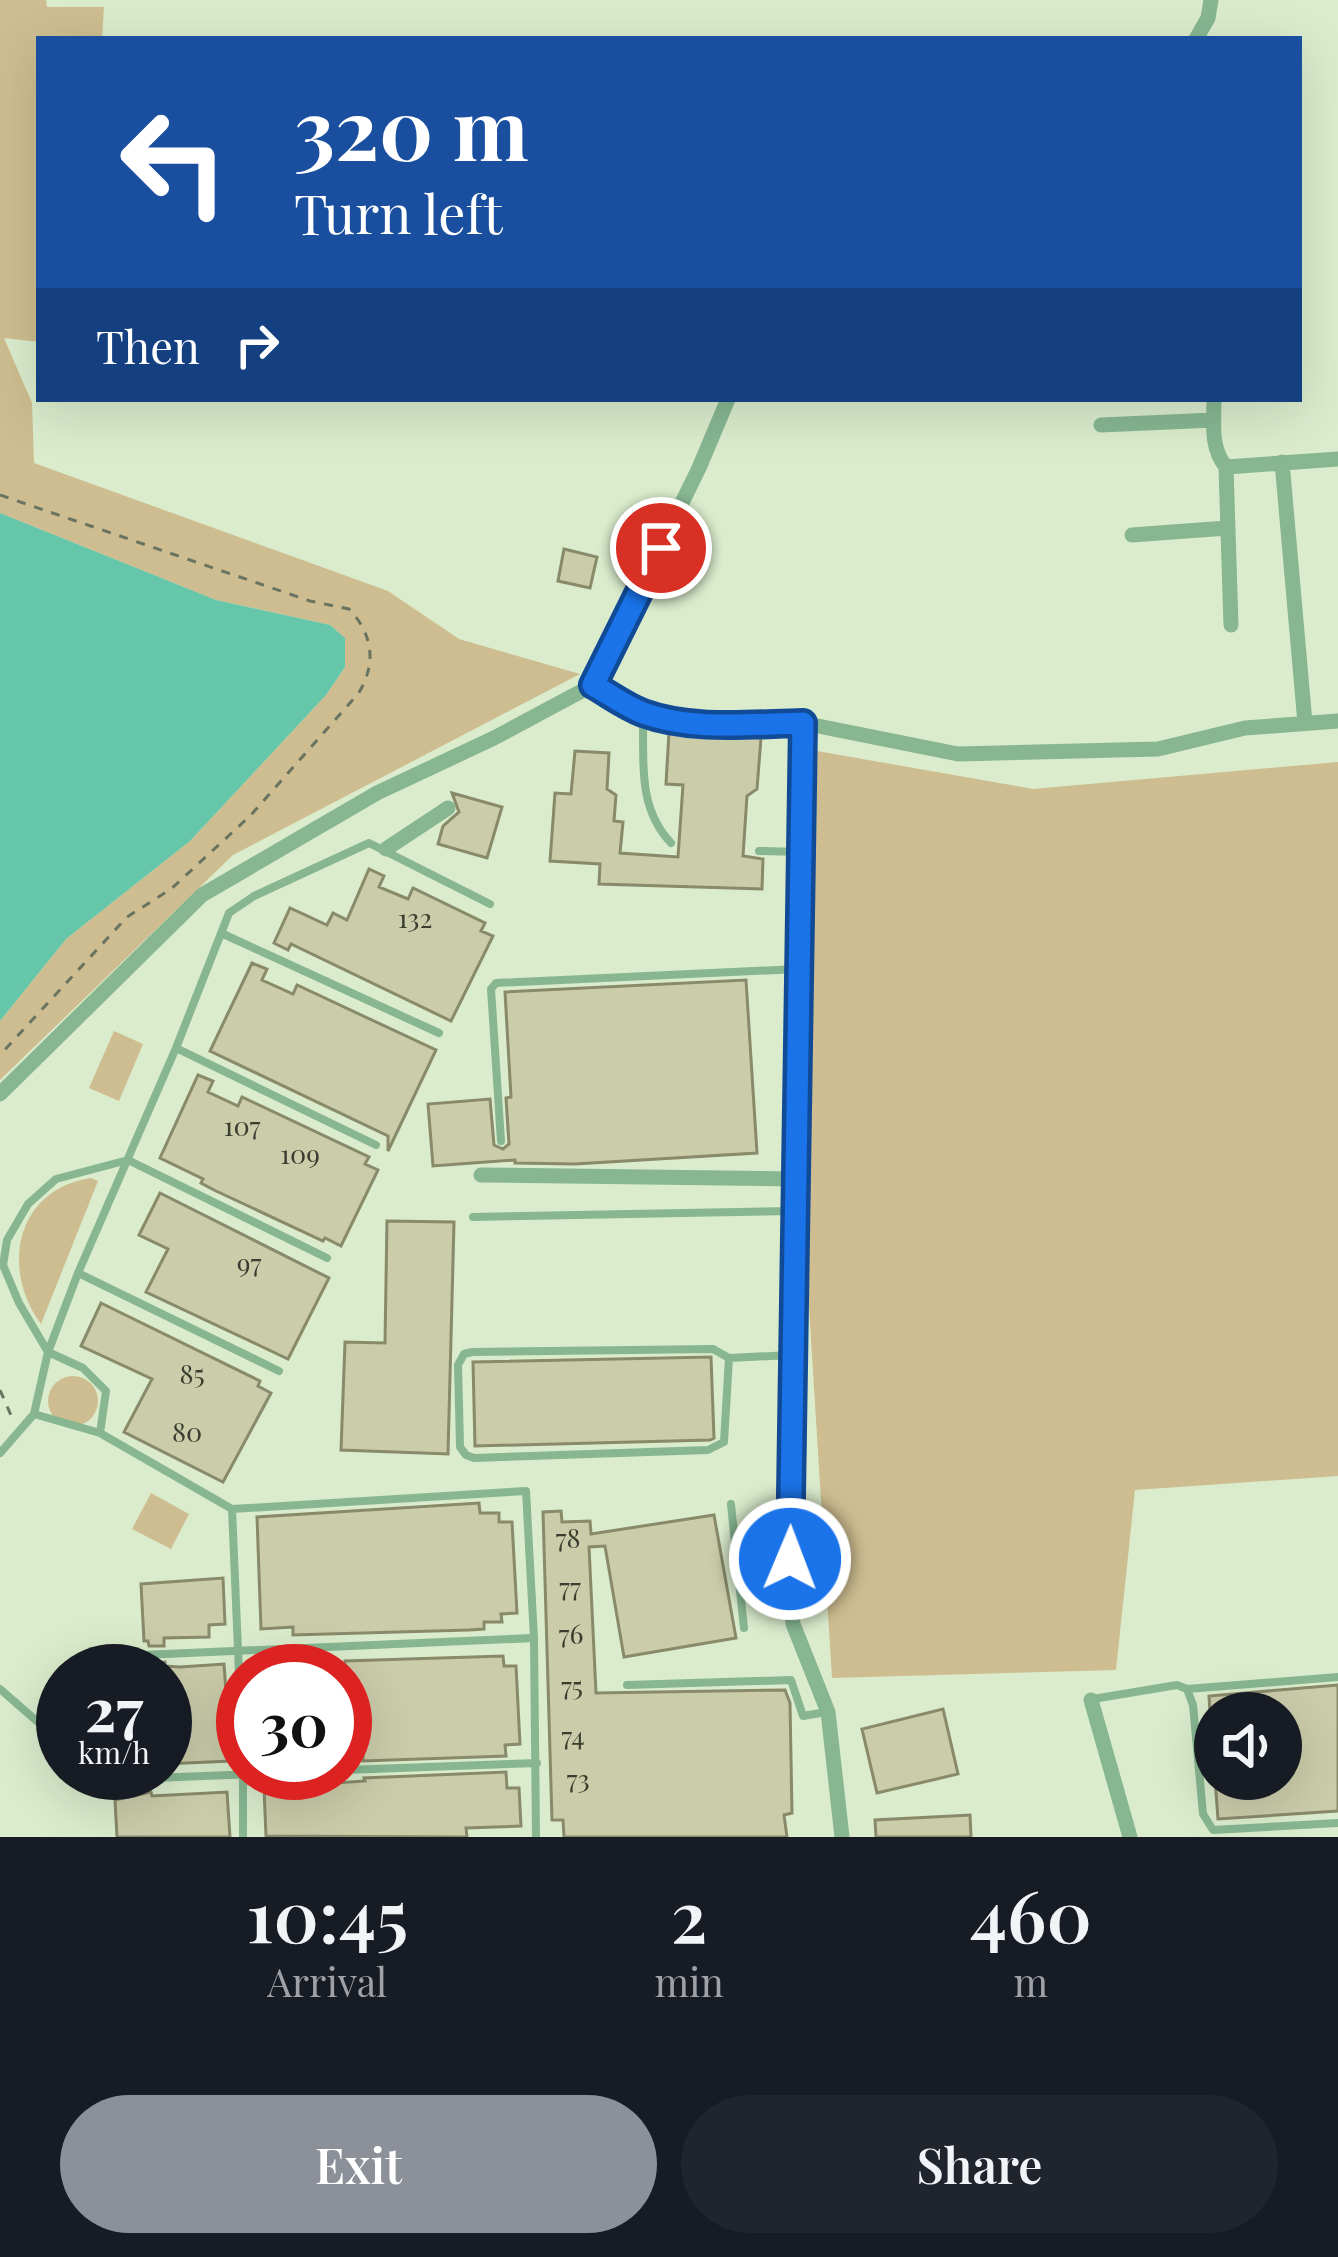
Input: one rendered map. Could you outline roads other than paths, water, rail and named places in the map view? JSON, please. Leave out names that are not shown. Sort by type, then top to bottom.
[{"type":"street","points":[[1198,36],[1211,0]]},
{"type":"street","points":[[0,1094],[202,895],[377,793],[494,739],[593,685],[727,402]]},
{"type":"street","points":[[1214,402],[1218,458],[1226,467],[1231,625]]},
{"type":"street","points":[[1101,425],[1214,420]]},
{"type":"street","points":[[1226,467],[1338,459]]},
{"type":"street","points":[[1282,462],[1305,723]]},
{"type":"street","points":[[1132,535],[1227,528]]},
{"type":"street","points":[[593,685],[643,713],[702,724],[803,723],[958,754],[1158,749],[1245,728],[1338,721]]},
{"type":"street","points":[[803,723],[790,1559],[794,1624],[828,1712],[842,1837]]},
{"type":"street","points":[[386,849],[448,808]]},
{"type":"street","points":[[481,1175],[794,1179]]},
{"type":"street","points":[[1091,1700],[1130,1837]]},
{"type":"lane","points":[[643,713],[644,787],[650,817],[670,843]]},
{"type":"lane","points":[[0,1453],[34,1414],[48,1352],[78,1273],[229,913],[254,896],[369,843],[490,904]]},
{"type":"lane","points":[[759,850],[801,853]]},
{"type":"lane","points":[[221,933],[439,1033]]},
{"type":"lane","points":[[501,1141],[491,988],[496,983],[800,969]]},
{"type":"lane","points":[[176,1048],[376,1145]]},
{"type":"lane","points":[[100,1433],[106,1390],[83,1369],[48,1352],[3,1265],[7,1240],[28,1204],[56,1179],[128,1160],[327,1258]]},
{"type":"lane","points":[[473,1217],[794,1211]]},
{"type":"lane","points":[[78,1273],[278,1371]]},
{"type":"lane","points":[[729,1358],[724,1442],[708,1450],[474,1458],[460,1447],[458,1365],[464,1354],[713,1349],[729,1358],[792,1355]]},
{"type":"lane","points":[[34,1414],[100,1433],[232,1509],[526,1491],[534,1638],[536,1837]]},
{"type":"lane","points":[[731,1504],[744,1628]]},
{"type":"lane","points":[[232,1509],[238,1644]]},
{"type":"lane","points":[[737,1564],[790,1559]]},
{"type":"lane","points":[[372,1645],[534,1638]]},
{"type":"lane","points":[[1091,1700],[1177,1685],[1186,1689],[1338,1677]]},
{"type":"lane","points":[[627,1685],[791,1680],[803,1716],[828,1712]]},
{"type":"lane","points":[[0,1689],[36,1720]]},
{"type":"lane","points":[[1186,1689],[1193,1705],[1203,1814],[1214,1830],[1338,1823]]},
{"type":"lane","points":[[372,1769],[537,1762]]},
{"type":"lane","points":[[243,1800],[243,1837]]},
{"type":"water","points":[[0,513],[216,600],[330,625],[345,638],[345,667],[326,695],[190,841],[66,939],[0,1021]]}]
